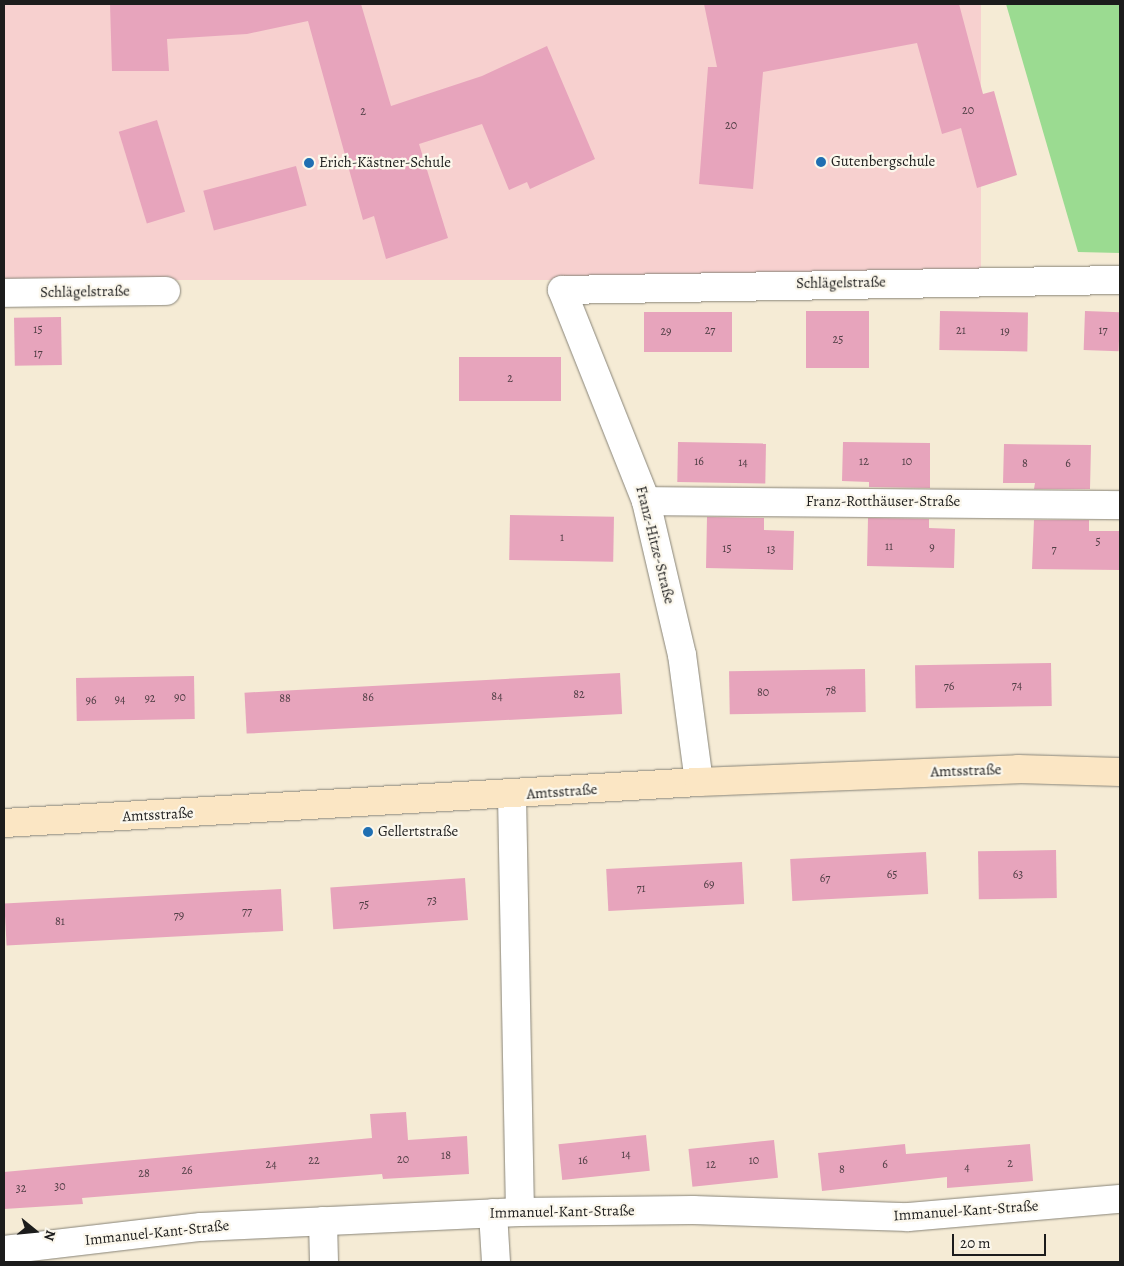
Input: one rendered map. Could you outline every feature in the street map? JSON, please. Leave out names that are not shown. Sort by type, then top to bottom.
[{"type":"street","name":"Schlägelstraße","points":[[562,290],[1120,280]]},
{"type":"street","name":"Franz-Hitze-Straße","points":[[562,290],[646,501],[682,655],[699,782]]},
{"type":"street","name":"Schlägelstraße","points":[[4,293],[166,291]]},
{"type":"street","name":"Franz-Rotthäuser-Straße","points":[[646,501],[1120,505]]},
{"type":"street","name":"Amtsstraße","points":[[4,823],[512,796],[699,782],[1018,769],[1120,772]]},
{"type":"street","points":[[512,796],[520,1212]]},
{"type":"street","name":"Immanuel-Kant-Straße","points":[[4,1250],[201,1227],[492,1213],[692,1210],[908,1217],[1120,1200]]},
{"type":"street","points":[[492,1213],[496,1262]]},
{"type":"street","points":[[323,1221],[324,1262]]},
{"type":"shaded area","name":"Erich-Kästner-Schule","points":[[4,4],[981,4],[981,280],[4,280]]},
{"type":"green space","points":[[1006,4],[1120,4],[1120,253],[1078,252]]},
{"type":"building","points":[[110,4],[361,4],[391,106],[482,76],[547,46],[595,159],[530,189],[527,182],[509,190],[482,124],[419,144],[448,238],[386,259],[374,216],[363,220],[308,21],[247,34],[167,39],[169,71],[112,71]]},
{"type":"building","points":[[704,4],[959,4],[983,94],[994,91],[1017,175],[977,188],[961,128],[942,134],[917,43],[763,72],[753,189],[699,184],[708,67],[717,67]]},
{"type":"building","points":[[157,120],[185,212],[147,224],[119,132]]},
{"type":"building","points":[[296,166],[307,206],[214,230],[203,191]]},
{"type":"building","points":[[806,311],[869,311],[869,368],[806,368]]},
{"type":"building","points":[[940,311],[1028,313],[1027,352],[939,350]]},
{"type":"building","points":[[1085,311],[1120,312],[1119,351],[1084,350]]},
{"type":"building","points":[[644,312],[732,312],[732,352],[644,352]]},
{"type":"building","points":[[61,317],[62,365],[15,366],[14,318]]},
{"type":"building","points":[[459,357],[561,357],[561,401],[459,401]]},
{"type":"building","points":[[678,442],[766,444],[765,484],[677,482]]},
{"type":"building","points":[[843,442],[930,443],[930,488],[869,487],[869,482],[842,481]]},
{"type":"building","points":[[1004,444],[1091,445],[1090,489],[1034,489],[1035,483],[1003,483]]},
{"type":"building","points":[[510,515],[614,517],[613,562],[509,560]]},
{"type":"building","points":[[707,517],[764,518],[764,530],[794,531],[793,570],[706,568]]},
{"type":"building","points":[[868,518],[929,519],[929,528],[955,529],[954,568],[867,566]]},
{"type":"building","points":[[1034,520],[1089,520],[1089,531],[1120,531],[1120,570],[1032,569]]},
{"type":"building","points":[[1051,663],[1052,706],[916,708],[915,665]]},
{"type":"building","points":[[865,669],[866,712],[730,714],[729,671]]},
{"type":"building","points":[[620,673],[622,714],[247,734],[245,693]]},
{"type":"building","points":[[194,676],[195,719],[77,721],[76,678]]},
{"type":"building","points":[[1056,850],[1057,898],[979,899],[978,851]]},
{"type":"building","points":[[926,852],[928,894],[792,901],[790,859]]},
{"type":"building","points":[[742,862],[744,904],[608,911],[606,869]]},
{"type":"building","points":[[465,878],[468,920],[333,929],[330,887]]},
{"type":"building","points":[[281,889],[283,931],[7,945],[4,903]]},
{"type":"building","points":[[406,1112],[408,1140],[467,1136],[469,1174],[383,1179],[382,1174],[82,1198],[83,1204],[4,1209],[4,1172],[372,1138],[370,1114]]},
{"type":"building","points":[[646,1135],[650,1171],[562,1180],[558,1144]]},
{"type":"building","points":[[774,1140],[778,1178],[692,1187],[688,1149]]},
{"type":"building","points":[[905,1144],[906,1154],[1030,1144],[1033,1181],[947,1188],[947,1177],[822,1191],[818,1153]]},
{"type":"place","name":"Gutenbergschule","points":[[821,162]]},
{"type":"place","name":"Erich-Kästner-Schule","points":[[309,163]]},
{"type":"place","name":"Gellertstraße","points":[[368,832]]}]
